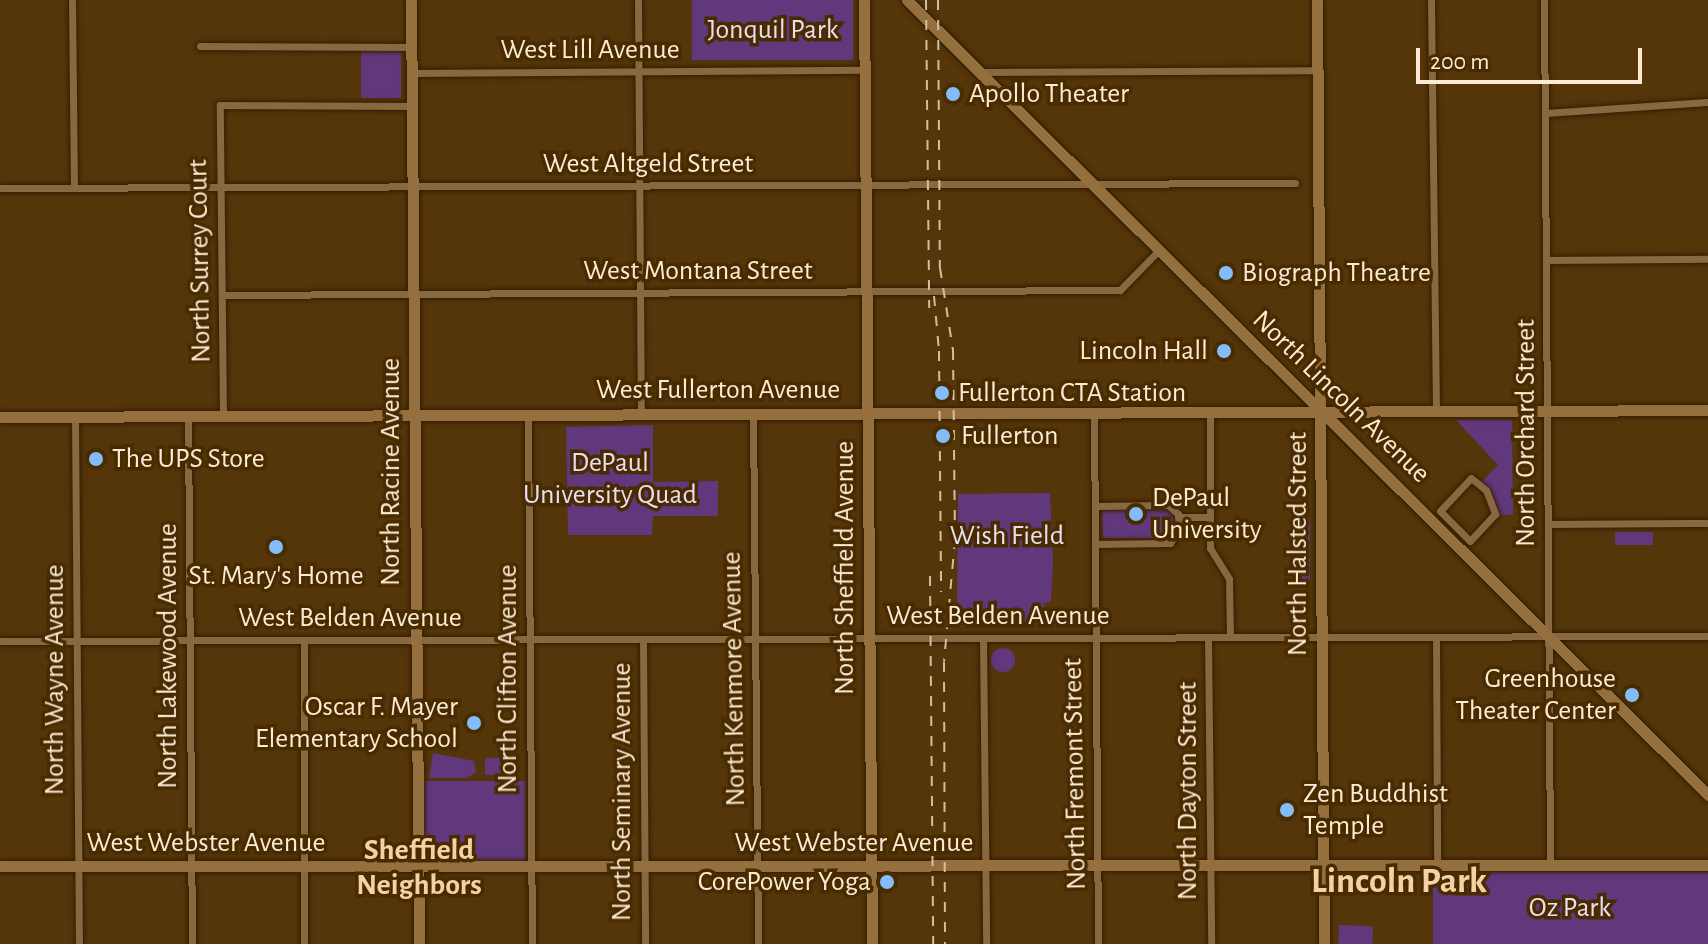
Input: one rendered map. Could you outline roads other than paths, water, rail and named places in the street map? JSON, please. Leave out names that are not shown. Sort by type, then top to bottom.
[{"type":"main road","name":"North Racine Avenue","points":[[411,0],[419,944]]},
{"type":"main road","name":"North Sheffield Avenue","points":[[864,0],[872,944]]},
{"type":"main road","name":"North Lincoln Avenue","points":[[907,0],[1708,795]]},
{"type":"main road","name":"North Halsted Street","points":[[1317,0],[1324,944]]},
{"type":"main road","name":"West Fullerton Avenue","points":[[0,417],[1708,410]]},
{"type":"main road","name":"West Webster Avenue","points":[[0,866],[1708,865]]},
{"type":"street","points":[[72,0],[74,188]]},
{"type":"street","points":[[638,0],[641,414]]},
{"type":"street","points":[[1431,0],[1436,410]]},
{"type":"street","name":"North Orchard Street","points":[[1544,0],[1550,866]]},
{"type":"street","points":[[200,46],[411,47]]},
{"type":"street","name":"West Lill Avenue","points":[[412,73],[865,70]]},
{"type":"street","points":[[979,72],[1317,70]]},
{"type":"street","points":[[1545,113],[1708,102]]},
{"type":"street","name":"North Surrey Court","points":[[223,416],[220,105],[412,106]]},
{"type":"street","name":"West Altgeld Street","points":[[0,188],[1295,183]]},
{"type":"street","name":"West Montana Street","points":[[222,295],[1120,290],[1158,251]]},
{"type":"street","points":[[1547,260],[1708,259]]},
{"type":"street","name":"North Fremont Street","points":[[1094,412],[1098,944]]},
{"type":"street","points":[[1210,412],[1212,556],[1229,579],[1230,637]]},
{"type":"street","name":"North Kenmore Avenue","points":[[753,413],[758,944]]},
{"type":"street","name":"North Clifton Avenue","points":[[528,415],[532,944]]},
{"type":"street","name":"North Wayne Avenue","points":[[75,416],[79,944]]},
{"type":"street","name":"North Lakewood Avenue","points":[[188,416],[192,944]]},
{"type":"street","points":[[1471,478],[1486,490],[1495,514],[1470,541],[1440,511],[1471,478]]},
{"type":"street","points":[[1095,506],[1168,505],[1178,517],[1179,530],[1170,543],[1095,544]]},
{"type":"street","points":[[1178,517],[1210,517]]},
{"type":"street","points":[[1548,524],[1708,523]]},
{"type":"street","points":[[1179,530],[1210,530]]},
{"type":"street","name":"West Belden Avenue","points":[[0,641],[1708,636]]},
{"type":"street","name":"North Dayton Street","points":[[1208,637],[1211,944]]},
{"type":"street","points":[[1436,637],[1437,866]]},
{"type":"street","points":[[983,638],[986,944]]},
{"type":"street","name":"North Seminary Avenue","points":[[643,639],[645,944]]},
{"type":"street","points":[[304,640],[304,944]]},
{"type":"railway","points":[[926,0],[929,308]]},
{"type":"railway","points":[[938,0],[940,268],[953,350],[955,539],[944,662],[945,944]]},
{"type":"railway","points":[[934,296],[939,351],[941,592]]},
{"type":"railway","points":[[930,576],[933,944]]},
{"type":"place","name":"Apollo Theater","points":[[953,94]]},
{"type":"place","name":"Biograph Theatre","points":[[1226,273]]},
{"type":"place","name":"Lincoln Hall","points":[[1224,351]]},
{"type":"place","name":"Fullerton CTA Station","points":[[942,393]]},
{"type":"place","name":"Fullerton","points":[[943,436]]},
{"type":"place","name":"The UPS Store","points":[[96,459]]},
{"type":"place","name":"DePaul University","points":[[1136,514]]},
{"type":"place","name":"St. Mary's Home","points":[[276,547]]},
{"type":"place","name":"Greenhouse Theater Center","points":[[1632,695]]},
{"type":"place","name":"Oscar F. Mayer Elementary School","points":[[474,723]]},
{"type":"place","name":"Zen Buddhist Temple","points":[[1287,810]]},
{"type":"place","name":"CorePower Yoga","points":[[887,882]]},
{"type":"district","name":"Sheffield Neighbors","points":[[419,867]]},
{"type":"district","name":"Lincoln Park","points":[[1399,882]]},
{"type":"park label","name":"Jonquil Park","points":[[773,30]]},
{"type":"park label","name":"DePaul University Quad","points":[[610,479]]},
{"type":"park label","name":"Wish Field","points":[[1007,536]]},
{"type":"park label","name":"Oz Park","points":[[1570,908]]}]
